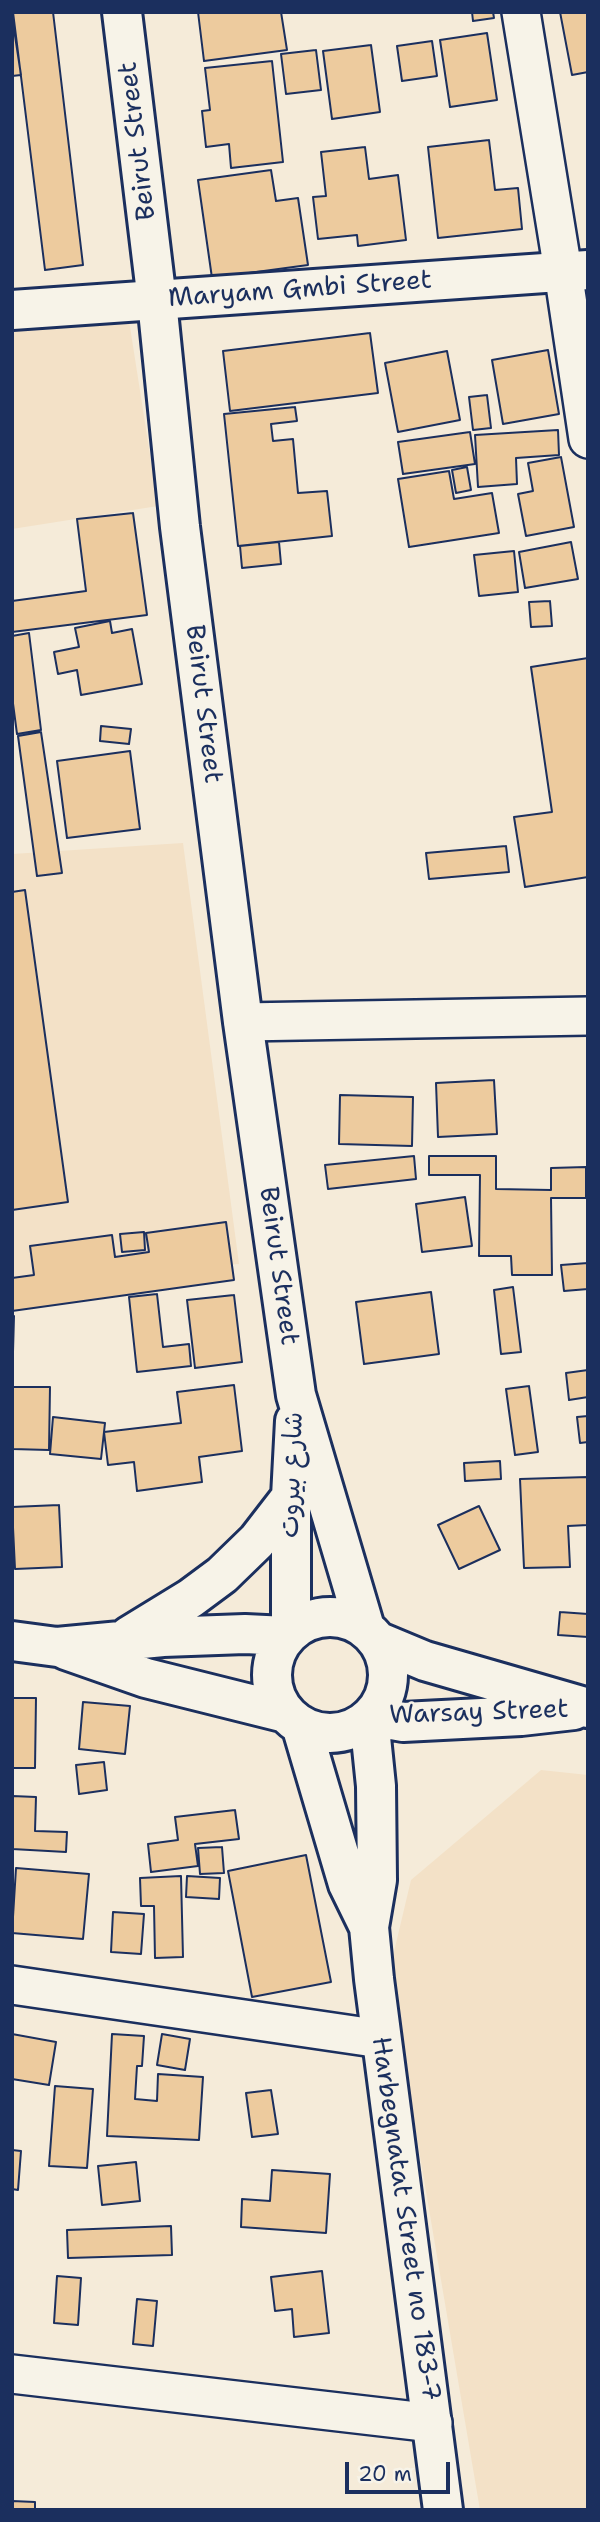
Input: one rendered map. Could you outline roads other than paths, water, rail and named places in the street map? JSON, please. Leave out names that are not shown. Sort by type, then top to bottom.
[{"type":"main road","name":"Beirut Street","points":[[122,12],[157,301],[180,527],[243,1022],[296,1395]]},
{"type":"main road","name":"Maryam Gmbi Street","points":[[12,310],[576,271]]},
{"type":"main road","name":"شارع بيروت","points":[[289,1634],[290,1497],[296,1395]]},
{"type":"main road","name":"شارع بيروت","points":[[296,1395],[371,1635]]},
{"type":"main road","points":[[122,1640],[165,1615],[222,1575],[257,1541],[290,1497]]},
{"type":"main road","points":[[12,1641],[57,1647],[146,1678],[293,1719],[324,1733],[348,1730],[370,1717],[383,1700],[388,1680],[386,1660],[371,1635],[351,1620],[336,1617],[312,1620],[289,1634],[277,1650],[272,1682],[277,1698],[293,1719],[348,1884],[369,1927]]},
{"type":"main road","points":[[57,1647],[122,1640],[289,1634]]},
{"type":"main road","name":"Warsay Street","points":[[371,1635],[425,1661],[588,1708]]},
{"type":"main road","name":"Warsay Street","points":[[370,1717],[402,1722],[521,1716],[588,1708]]},
{"type":"main road","points":[[369,1927],[377,1881],[376,1786],[370,1717]]},
{"type":"main road","name":"Harbegnatat Street no 183-7","points":[[369,1927],[381,2039],[443,2510]]},
{"type":"street","points":[[521,12],[576,271],[588,439]]},
{"type":"street","points":[[243,1022],[588,1016]]},
{"type":"street","points":[[12,1985],[381,2039]]},
{"type":"street","points":[[12,2374],[432,2423]]}]
